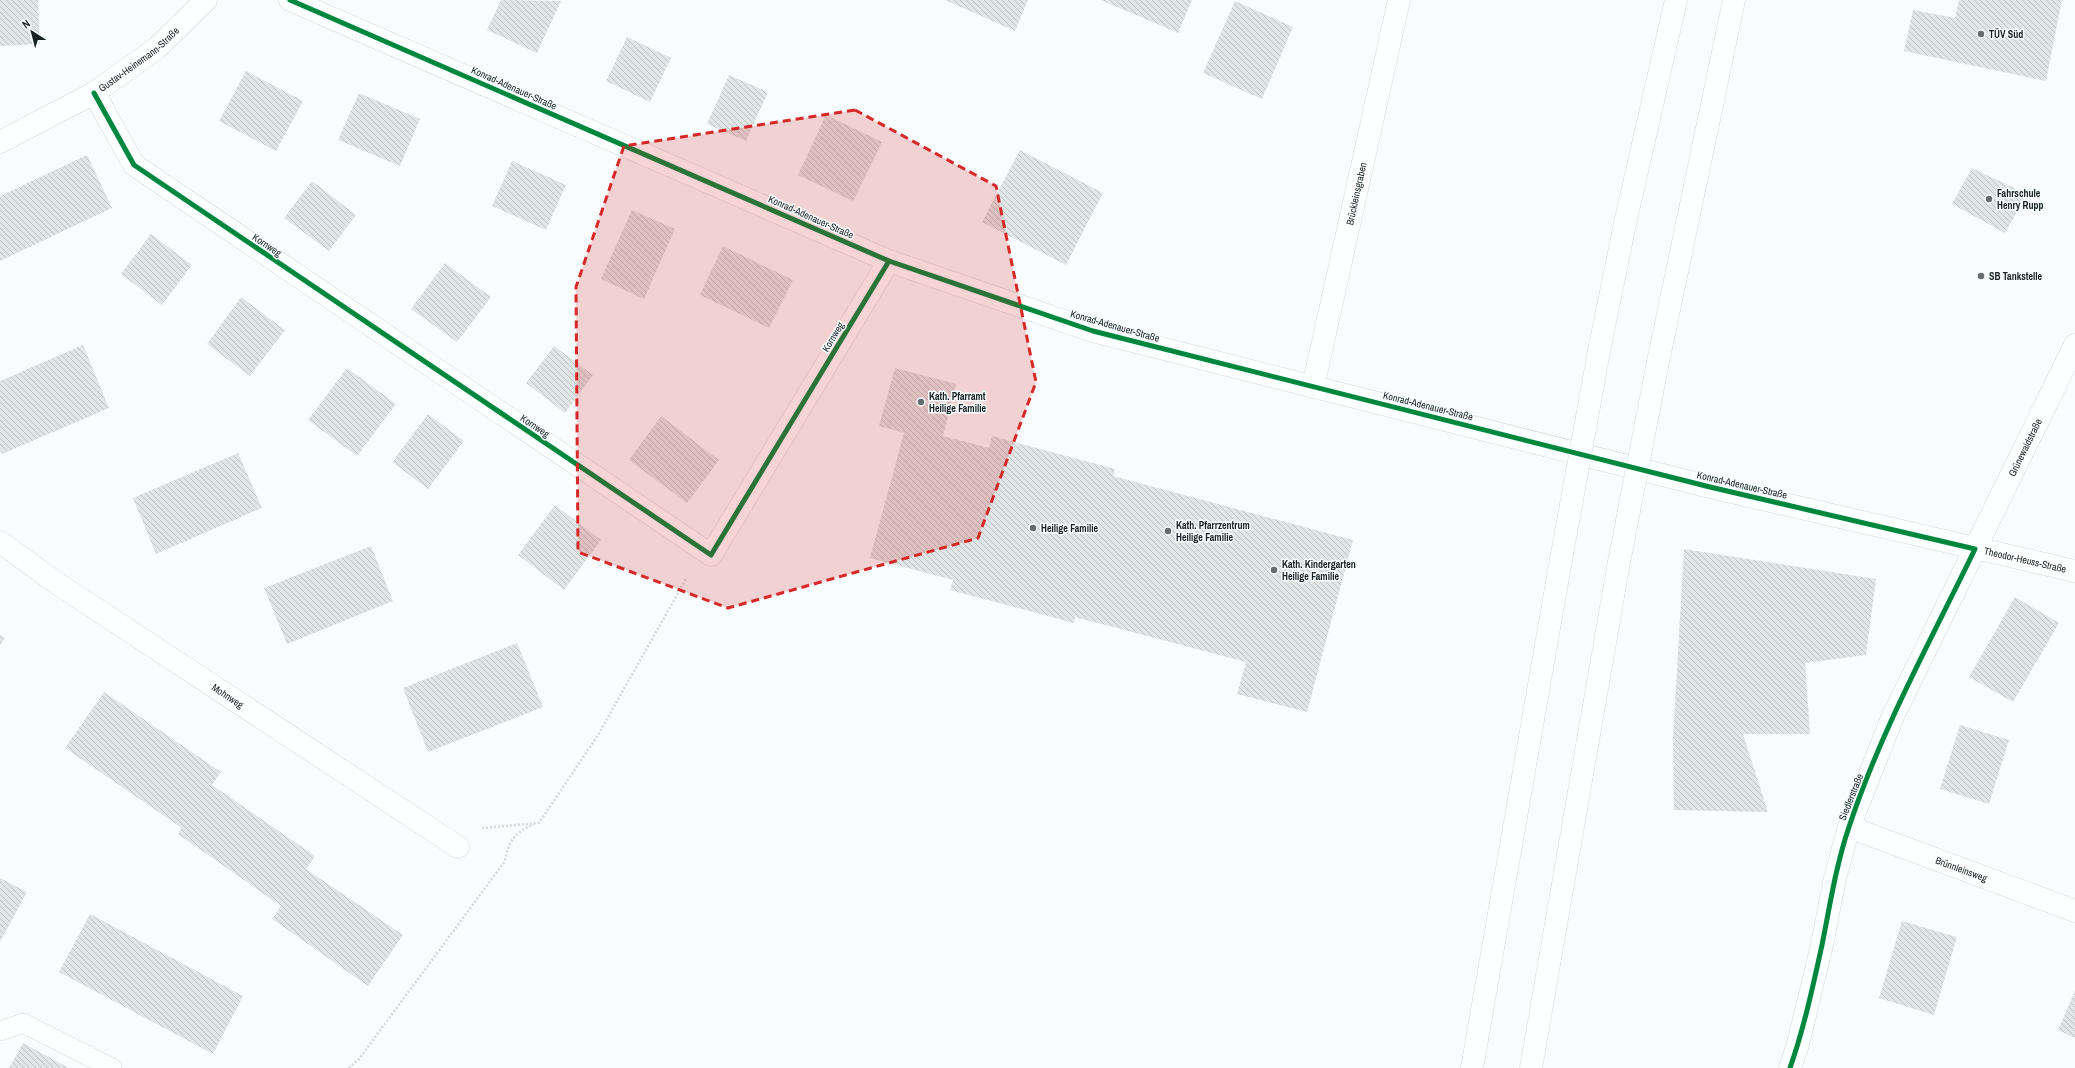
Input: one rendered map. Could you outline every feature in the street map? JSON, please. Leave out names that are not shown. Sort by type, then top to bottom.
[{"type":"main road","name":"Gustav-Heinemann-Straße","points":[[0,142],[94,93],[157,48],[206,0]]},
{"type":"main road","name":"Konrad-Adenauer-Straße","points":[[290,0],[889,261],[1093,330],[1313,387],[1515,436],[1710,486],[1975,548]]},
{"type":"main road","name":"Brückleinsgraben","points":[[1313,387],[1398,0]]},
{"type":"main road","points":[[1472,1068],[1600,346],[1676,0]]},
{"type":"main road","points":[[1531,1068],[1619,562],[1658,362],[1734,0]]},
{"type":"main road","name":"Kornweg","points":[[94,93],[134,165],[711,556],[889,261]]},
{"type":"main road","name":"Grünewaldstraße","points":[[1975,548],[2075,345]]},
{"type":"main road","name":"Mohnweg","points":[[0,542],[55,582],[458,847]]},
{"type":"main road","name":"Theodor-Heuss-Straße","points":[[1975,548],[2075,571]]},
{"type":"main road","name":"Siedlerstraße","points":[[1790,1068],[1798,1044],[1822,945],[1835,878],[1849,827],[1893,716],[1975,548]]},
{"type":"main road","name":"Brünnleinsweg","points":[[1849,827],[2075,911]]},
{"type":"lane","points":[[0,1031],[23,1023],[112,1068]]},
{"type":"path","points":[[349,1068],[359,1059],[505,861],[509,844],[515,835],[525,827],[538,823],[598,735],[703,550]]},
{"type":"path","points":[[458,847],[480,828],[538,823]]},
{"type":"highlighted area","points":[[855,110],[996,186],[1036,382],[978,538],[728,608],[578,552],[576,287],[624,146]]},
{"type":"building","points":[[0,0],[38,0],[40,44],[0,46]]},
{"type":"building","points":[[501,0],[561,1],[537,53],[487,30]]},
{"type":"building","points":[[945,0],[1028,0],[1015,31]]},
{"type":"building","points":[[1101,0],[1192,0],[1178,33]]},
{"type":"building","name":"TÜV Süd","points":[[1959,0],[2062,0],[2046,81],[1904,51],[1913,10],[1955,18]]},
{"type":"building","points":[[1235,1],[1293,27],[1262,99],[1203,73]]},
{"type":"building","points":[[627,37],[671,58],[650,102],[606,81]]},
{"type":"building","points":[[246,71],[303,101],[276,151],[219,121]]},
{"type":"building","points":[[729,75],[768,92],[746,141],[707,124]]},
{"type":"building","points":[[359,93],[420,119],[400,166],[338,140]]},
{"type":"building","points":[[826,115],[882,142],[853,201],[798,175]]},
{"type":"building","points":[[1020,150],[1103,193],[1066,265],[982,222]]},
{"type":"building","points":[[87,155],[112,208],[0,261],[0,196]]},
{"type":"building","points":[[512,161],[566,185],[546,230],[492,206]]},
{"type":"building","name":"Fahrschule Henry Rupp","points":[[1972,168],[2027,194],[2005,233],[1952,204]]},
{"type":"building","points":[[312,181],[356,215],[329,251],[284,218]]},
{"type":"building","points":[[632,210],[675,229],[644,299],[601,279]]},
{"type":"building","points":[[151,234],[192,265],[162,305],[121,274]]},
{"type":"building","points":[[723,246],[793,280],[769,328],[700,295]]},
{"type":"building","points":[[445,263],[491,297],[457,342],[411,309]]},
{"type":"building","points":[[241,297],[285,330],[250,376],[207,344]]},
{"type":"building","points":[[83,345],[109,408],[2,454],[0,449],[0,381]]},
{"type":"building","points":[[554,346],[593,375],[565,413],[526,383]]},
{"type":"building","points":[[347,368],[396,404],[357,456],[308,420]]},
{"type":"building","points":[[895,368],[956,384],[943,436],[989,448],[992,436],[1115,469],[1113,476],[1353,540],[1307,712],[1237,694],[1246,662],[1075,617],[1074,623],[950,590],[953,580],[870,558],[904,433],[879,426]]},
{"type":"building","points":[[428,414],[464,441],[428,489],[392,462]]},
{"type":"building","points":[[661,416],[719,460],[687,503],[629,460]]},
{"type":"building","points":[[238,453],[262,508],[156,554],[133,498]]},
{"type":"building","points":[[555,505],[601,540],[564,590],[518,555]]},
{"type":"building","points":[[371,546],[393,601],[287,644],[264,588]]},
{"type":"building","points":[[1684,549],[1876,579],[1866,655],[1805,663],[1810,734],[1743,734],[1768,812],[1674,810],[1673,738]]},
{"type":"building","points":[[2015,597],[2059,623],[2013,702],[1969,677]]},
{"type":"building","points":[[0,635],[5,638],[0,645]]},
{"type":"building","points":[[517,643],[543,707],[428,752],[403,688]]},
{"type":"building","points":[[104,692],[221,772],[212,785],[315,856],[306,869],[403,935],[368,986],[272,919],[281,906],[178,834],[182,828],[65,748]]},
{"type":"building","points":[[1960,725],[2009,740],[1989,804],[1940,789]]},
{"type":"building","points":[[0,878],[27,892],[0,942]]},
{"type":"building","points":[[90,914],[243,996],[213,1054],[59,972]]},
{"type":"building","points":[[1902,921],[1957,937],[1934,1015],[1879,998]]},
{"type":"building","points":[[2075,991],[2075,1038],[2058,1030]]},
{"type":"building","points":[[23,1043],[58,1062],[69,1068],[9,1068]]},
{"type":"cycle path","points":[[290,0],[889,261],[1093,331],[1710,487],[1975,549],[1891,720],[1849,827],[1840,856],[1812,991],[1800,1038],[1790,1068]]},
{"type":"cycle path","points":[[94,93],[134,165],[711,555],[889,261]]},
{"type":"place","name":"TÜV Süd","points":[[1981,34]]},
{"type":"place","name":"Fahrschule Henry Rupp","points":[[1989,199]]},
{"type":"place","name":"SB Tankstelle","points":[[1981,276]]},
{"type":"place","name":"Kath. Pfarramt Heilige Familie","points":[[921,402]]},
{"type":"place","name":"Heilige Familie","points":[[1033,528]]},
{"type":"place","name":"Kath. Pfarrzentrum Heilige Familie","points":[[1168,531]]},
{"type":"place","name":"Kath. Kindergarten Heilige Familie","points":[[1274,570]]}]
